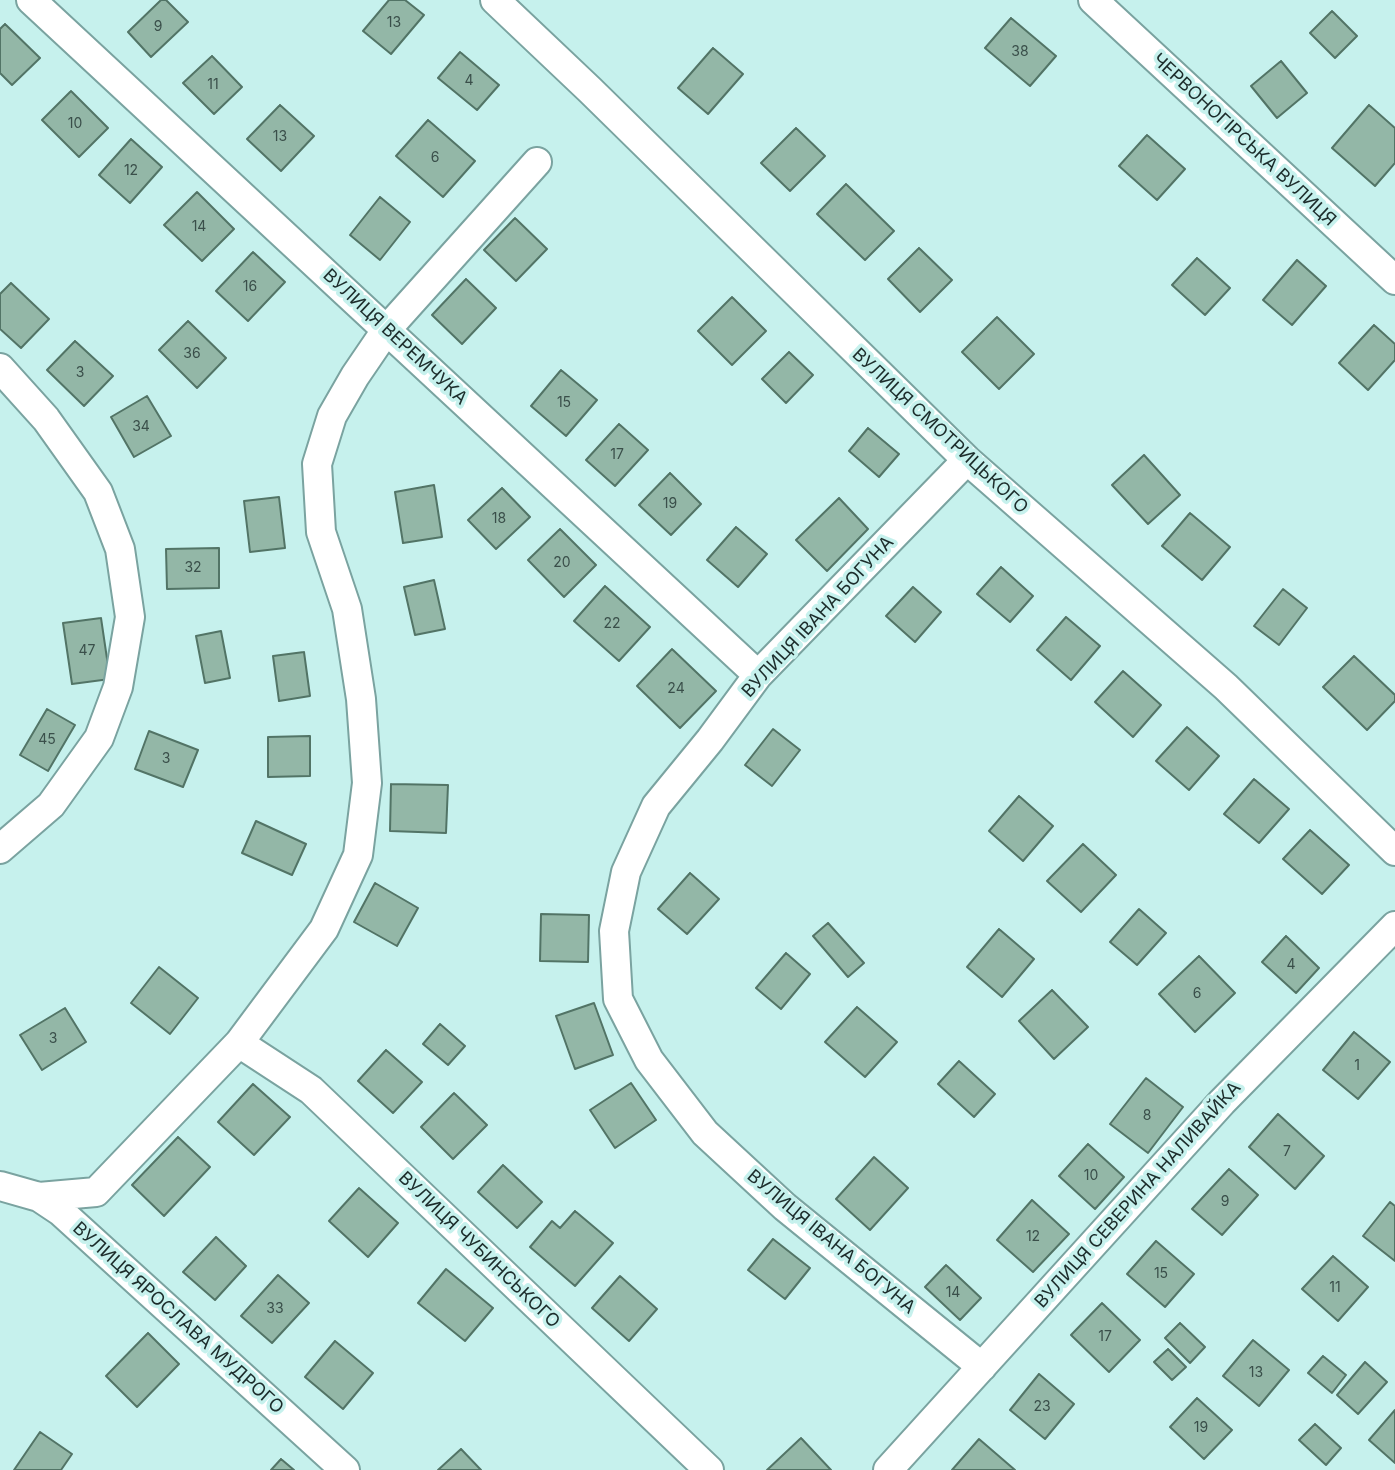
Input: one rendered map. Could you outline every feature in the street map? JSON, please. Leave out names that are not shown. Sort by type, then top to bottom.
[{"type":"street","name":"ВУЛИЦЯ ВЕРЕМЧУКА","points":[[31,0],[758,676]]},
{"type":"street","name":"ВУЛИЦЯ СМОТРИЦЬКОГО","points":[[495,0],[967,460],[1226,687],[1395,851]]},
{"type":"street","name":"ЧЕРВОНОГІРСЬКА ВУЛИЦЯ","points":[[1093,0],[1395,280]]},
{"type":"street","points":[[39,1197],[96,1192],[239,1043],[324,929],[358,855],[367,783],[361,699],[346,609],[321,532],[317,464],[332,416],[355,376],[387,330],[537,162]]},
{"type":"street","points":[[0,368],[46,419],[98,492],[120,549],[130,617],[118,687],[99,738],[51,805],[0,849]]},
{"type":"street","name":"ВУЛИЦЯ ІВАНА БОГУНА","points":[[967,460],[758,676],[656,806],[626,872],[614,931],[618,999],[649,1060],[705,1133],[785,1207],[982,1367]]},
{"type":"street","name":"ВУЛИЦЯ СЕВЕРИНА НАЛИВАЙКА","points":[[888,1470],[1222,1102],[1395,926]]},
{"type":"street","name":"ВУЛИЦЯ ЧУБИНСЬКОГО","points":[[239,1043],[311,1090],[709,1470]]},
{"type":"street","name":"ВУЛИЦЯ ЯРОСЛАВА МУДРОГО","points":[[0,1186],[39,1197],[60,1211],[345,1470]]},
{"type":"building","points":[[161,0],[166,0],[188,22],[151,57],[128,32]]},
{"type":"building","points":[[389,0],[405,0],[424,15],[391,54],[363,31]]},
{"type":"building","points":[[1332,11],[1357,36],[1335,58],[1310,33]]},
{"type":"building","points":[[1011,18],[1056,56],[1030,86],[985,48]]},
{"type":"building","points":[[5,24],[40,58],[12,85],[0,73],[0,29]]},
{"type":"building","points":[[713,48],[743,74],[708,114],[678,88]]},
{"type":"building","points":[[460,52],[499,85],[477,110],[438,78]]},
{"type":"building","points":[[212,56],[242,87],[214,114],[183,83]]},
{"type":"building","points":[[1281,61],[1307,93],[1277,118],[1251,86]]},
{"type":"building","points":[[71,91],[108,128],[79,157],[42,120]]},
{"type":"building","points":[[280,105],[314,136],[281,171],[247,139]]},
{"type":"building","points":[[1369,105],[1395,128],[1395,163],[1375,186],[1332,148]]},
{"type":"building","points":[[428,120],[475,161],[443,197],[396,156]]},
{"type":"building","points":[[796,128],[825,156],[790,191],[761,163]]},
{"type":"building","points":[[1147,135],[1185,169],[1157,200],[1119,166]]},
{"type":"building","points":[[131,139],[162,167],[130,203],[99,175]]},
{"type":"building","points":[[846,184],[894,231],[865,260],[817,214]]},
{"type":"building","points":[[197,192],[234,229],[202,261],[164,225]]},
{"type":"building","points":[[380,197],[410,222],[380,260],[350,235]]},
{"type":"building","points":[[515,218],[547,249],[516,281],[484,250]]},
{"type":"building","points":[[919,248],[952,280],[920,312],[888,279]]},
{"type":"building","points":[[253,252],[285,282],[248,321],[216,291]]},
{"type":"building","points":[[1197,258],[1230,288],[1205,315],[1172,285]]},
{"type":"building","points":[[1297,260],[1326,286],[1292,325],[1263,300]]},
{"type":"building","points":[[466,279],[496,308],[462,344],[432,315]]},
{"type":"building","points":[[11,283],[49,319],[21,348],[0,329],[0,294]]},
{"type":"building","points":[[732,297],[766,331],[732,365],[698,331]]},
{"type":"building","points":[[997,317],[1034,354],[999,389],[962,352]]},
{"type":"building","points":[[188,321],[226,358],[197,388],[159,350]]},
{"type":"building","points":[[1374,325],[1395,344],[1395,360],[1368,390],[1339,363]]},
{"type":"building","points":[[75,341],[113,376],[84,406],[47,370]]},
{"type":"building","points":[[789,352],[813,375],[786,403],[762,379]]},
{"type":"building","points":[[561,370],[597,400],[566,436],[531,406]]},
{"type":"building","points":[[147,396],[171,436],[134,457],[111,417]]},
{"type":"building","points":[[619,424],[648,450],[615,486],[586,460]]},
{"type":"building","points":[[868,428],[899,454],[879,477],[849,451]]},
{"type":"building","points":[[1144,455],[1180,495],[1148,524],[1112,485]]},
{"type":"building","points":[[670,473],[701,504],[671,535],[639,505]]},
{"type":"building","points":[[434,485],[442,537],[403,543],[395,492]]},
{"type":"building","points":[[502,488],[530,517],[496,549],[468,520]]},
{"type":"building","points":[[279,497],[285,548],[250,552],[244,501]]},
{"type":"building","points":[[839,498],[868,529],[827,571],[796,540]]},
{"type":"building","points":[[1190,513],[1230,547],[1202,580],[1162,546]]},
{"type":"building","points":[[736,527],[767,554],[738,587],[707,560]]},
{"type":"building","points":[[560,529],[596,565],[564,597],[528,560]]},
{"type":"building","points":[[219,548],[219,588],[167,589],[166,549]]},
{"type":"building","points":[[1001,567],[1033,596],[1010,622],[977,594]]},
{"type":"building","points":[[434,580],[445,629],[415,635],[404,587]]},
{"type":"building","points":[[605,586],[650,627],[619,661],[574,621]]},
{"type":"building","points":[[913,587],[941,612],[915,642],[886,616]]},
{"type":"building","points":[[1283,589],[1307,608],[1279,645],[1254,626]]},
{"type":"building","points":[[1066,617],[1100,646],[1071,680],[1037,650]]},
{"type":"building","points":[[101,618],[110,679],[72,684],[63,623]]},
{"type":"building","points":[[221,631],[230,678],[205,683],[196,636]]},
{"type":"building","points":[[672,649],[716,691],[680,728],[637,686]]},
{"type":"building","points":[[304,652],[310,696],[279,701],[273,656]]},
{"type":"building","points":[[1354,656],[1395,695],[1395,701],[1367,730],[1323,687]]},
{"type":"building","points":[[1123,671],[1161,705],[1133,737],[1095,702]]},
{"type":"building","points":[[47,709],[75,725],[48,771],[20,755]]},
{"type":"building","points":[[1187,727],[1219,756],[1189,790],[1156,761]]},
{"type":"building","points":[[773,729],[800,750],[772,786],[745,765]]},
{"type":"building","points":[[149,731],[198,750],[183,787],[135,769]]},
{"type":"building","points":[[310,736],[310,776],[268,777],[268,737]]},
{"type":"building","points":[[1254,779],[1289,809],[1259,843],[1224,814]]},
{"type":"building","points":[[391,784],[448,785],[446,833],[390,831]]},
{"type":"building","points":[[1019,796],[1053,826],[1023,861],[989,831]]},
{"type":"building","points":[[256,821],[306,844],[292,875],[242,853]]},
{"type":"building","points":[[1310,830],[1349,865],[1322,894],[1283,859]]},
{"type":"building","points":[[1083,844],[1116,875],[1081,912],[1047,881]]},
{"type":"building","points":[[690,873],[719,899],[687,934],[658,909]]},
{"type":"building","points":[[375,883],[418,908],[397,946],[354,922]]},
{"type":"building","points":[[1139,909],[1166,933],[1137,965],[1110,942]]},
{"type":"building","points":[[541,914],[589,915],[588,962],[540,961]]},
{"type":"building","points":[[828,923],[864,963],[848,977],[813,936]]},
{"type":"building","points":[[999,929],[1034,959],[1002,997],[967,967]]},
{"type":"building","points":[[1286,936],[1319,968],[1296,993],[1262,962]]},
{"type":"building","points":[[786,953],[810,974],[781,1009],[756,988]]},
{"type":"building","points":[[1199,956],[1235,993],[1195,1032],[1159,994]]},
{"type":"building","points":[[159,967],[198,998],[170,1034],[131,1003]]},
{"type":"building","points":[[1052,990],[1088,1027],[1054,1059],[1019,1021]]},
{"type":"building","points":[[594,1003],[613,1055],[575,1069],[556,1016]]},
{"type":"building","points":[[857,1007],[897,1042],[865,1077],[825,1042]]},
{"type":"building","points":[[65,1008],[86,1042],[42,1070],[20,1035]]},
{"type":"building","points":[[440,1024],[465,1046],[448,1065],[423,1044]]},
{"type":"building","points":[[1354,1032],[1390,1062],[1358,1099],[1323,1070]]},
{"type":"building","points":[[386,1050],[422,1082],[393,1113],[358,1081]]},
{"type":"building","points":[[959,1061],[995,1094],[974,1117],[938,1084]]},
{"type":"building","points":[[1146,1078],[1183,1107],[1148,1153],[1110,1124]]},
{"type":"building","points":[[631,1083],[656,1120],[615,1148],[590,1110]]},
{"type":"building","points":[[253,1084],[290,1117],[254,1155],[218,1122]]},
{"type":"building","points":[[454,1093],[487,1125],[453,1159],[421,1127]]},
{"type":"building","points":[[1278,1114],[1324,1156],[1295,1189],[1249,1147]]},
{"type":"building","points":[[178,1137],[210,1167],[164,1216],[132,1185]]},
{"type":"building","points":[[1088,1144],[1124,1177],[1095,1209],[1059,1176]]},
{"type":"building","points":[[874,1157],[908,1188],[870,1230],[836,1199]]},
{"type":"building","points":[[503,1165],[542,1202],[517,1228],[478,1192]]},
{"type":"building","points":[[1229,1169],[1258,1195],[1222,1235],[1192,1209]]},
{"type":"building","points":[[359,1188],[398,1223],[368,1257],[329,1221]]},
{"type":"building","points":[[1032,1200],[1069,1234],[1033,1272],[997,1240]]},
{"type":"building","points":[[1390,1202],[1395,1206],[1395,1261],[1363,1236]]},
{"type":"building","points":[[575,1211],[613,1243],[575,1286],[530,1247],[552,1221],[560,1228]]},
{"type":"building","points":[[216,1237],[246,1266],[215,1300],[183,1272]]},
{"type":"building","points":[[773,1239],[810,1268],[785,1299],[748,1270]]},
{"type":"building","points":[[1156,1241],[1194,1274],[1165,1307],[1127,1274]]},
{"type":"building","points":[[1333,1256],[1368,1287],[1338,1321],[1302,1289]]},
{"type":"building","points":[[946,1265],[981,1298],[960,1320],[925,1287]]},
{"type":"building","points":[[446,1269],[493,1308],[465,1341],[418,1303]]},
{"type":"building","points":[[278,1275],[309,1303],[272,1343],[241,1316]]},
{"type":"building","points":[[620,1276],[657,1309],[629,1341],[592,1308]]},
{"type":"building","points":[[1102,1303],[1140,1340],[1109,1372],[1071,1335]]},
{"type":"building","points":[[1180,1323],[1205,1347],[1190,1363],[1165,1338]]},
{"type":"building","points":[[148,1333],[179,1364],[137,1407],[106,1376]]},
{"type":"building","points":[[1253,1340],[1289,1370],[1259,1406],[1223,1376]]},
{"type":"building","points":[[335,1341],[373,1373],[343,1409],[305,1377]]},
{"type":"building","points":[[1168,1349],[1186,1367],[1172,1380],[1154,1362]]},
{"type":"building","points":[[1323,1356],[1346,1375],[1332,1393],[1308,1373]]},
{"type":"building","points":[[1365,1362],[1387,1382],[1358,1414],[1337,1395]]},
{"type":"building","points":[[1039,1374],[1074,1404],[1045,1439],[1010,1410]]},
{"type":"building","points":[[1197,1398],[1232,1430],[1204,1459],[1170,1427]]},
{"type":"building","points":[[1395,1410],[1395,1463],[1369,1440]]},
{"type":"building","points":[[1315,1424],[1341,1448],[1326,1465],[1299,1440]]},
{"type":"building","points":[[40,1432],[72,1454],[61,1470],[14,1470]]},
{"type":"building","points":[[801,1438],[831,1470],[767,1470]]},
{"type":"building","points":[[979,1439],[1015,1470],[952,1470]]},
{"type":"building","points":[[461,1449],[481,1470],[438,1470]]},
{"type":"building","points":[[281,1459],[294,1470],[271,1470]]}]
